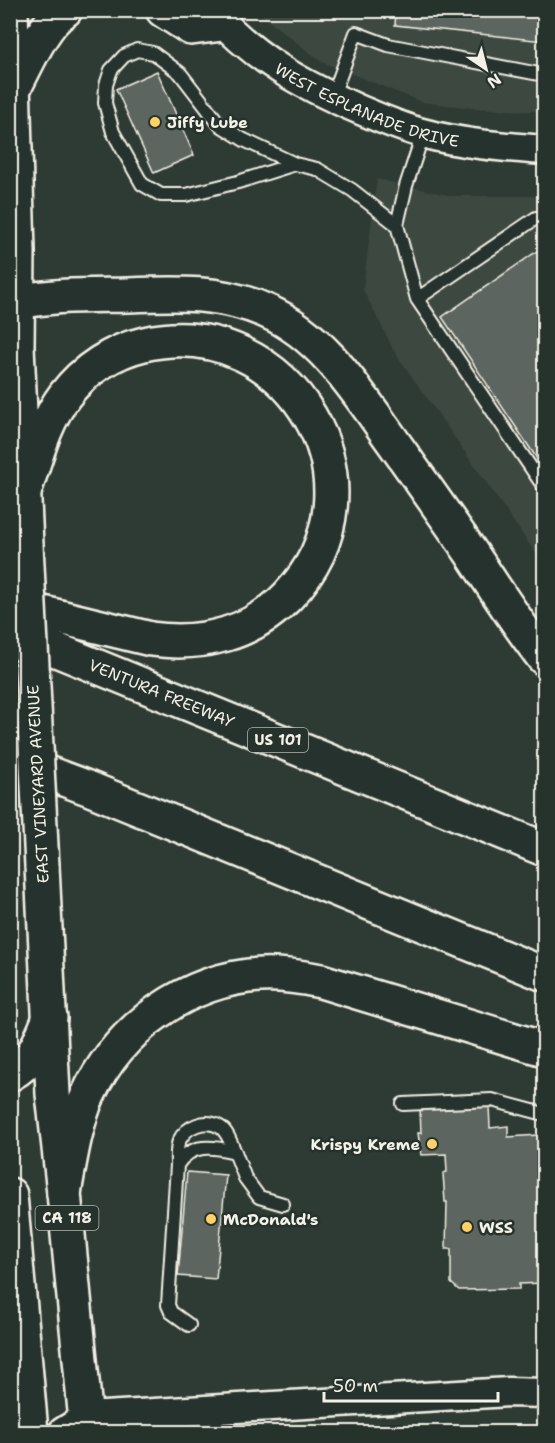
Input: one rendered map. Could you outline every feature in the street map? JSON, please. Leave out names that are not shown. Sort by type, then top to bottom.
[{"type":"main road","name":"EAST VINEYARD AVENUE","points":[[11,10],[14,88],[14,304],[50,1018]]},
{"type":"main road","points":[[14,88],[46,31],[58,15],[65,10]]},
{"type":"main road","points":[[163,10],[190,28],[217,17]]},
{"type":"main road","points":[[14,304],[57,298],[186,293],[228,298],[248,304],[295,327],[321,349],[358,392],[544,658]]},
{"type":"main road","points":[[10,605],[169,642],[204,640],[239,630],[270,612],[296,588],[306,574],[322,542],[327,525],[331,490],[330,472],[321,437],[305,406],[282,380],[268,368],[237,351],[203,342],[170,340],[135,346],[120,352],[90,369],[78,381],[56,407],[48,422],[23,495]]},
{"type":"main road","name":"VENTURA FREEWAY","points":[[10,631],[544,849]]},
{"type":"main road","points":[[10,759],[544,974]]},
{"type":"main road","points":[[10,772],[60,778]]},
{"type":"main road","points":[[64,1192],[73,1145],[88,1095],[109,1058],[134,1030],[163,1008],[200,988],[230,979],[262,975],[293,976],[321,981],[544,1049]]},
{"type":"main road","points":[[10,1074],[23,1066],[35,1054],[50,1018]]},
{"type":"main road","name":"CA 118","points":[[50,1018],[52,1094],[64,1192],[79,1427]]},
{"type":"main road","name":"CA 118","points":[[10,1195],[12,1245],[19,1280],[31,1432]]},
{"type":"street","name":"WEST ESPLANADE DRIVE","points":[[217,17],[276,68],[332,98],[423,134],[504,147],[544,150]]},
{"type":"street","points":[[79,1427],[509,1392],[544,1393]]},
{"type":"lane","points":[[332,98],[356,33],[388,45],[544,75]]},
{"type":"lane","points":[[295,164],[186,195],[161,195],[142,184],[113,132],[105,103],[106,85],[111,70],[124,56],[137,50],[153,52],[180,73],[220,125],[243,140],[295,164],[317,169],[326,174],[352,190],[397,225]]},
{"type":"lane","points":[[423,134],[406,186],[397,225],[417,299],[544,487]]},
{"type":"lane","points":[[417,299],[536,218],[544,218]]},
{"type":"lane","points":[[403,1104],[492,1100],[544,1114]]},
{"type":"lane","points":[[189,1324],[171,1312],[168,1305],[179,1142],[190,1127],[198,1124],[212,1124],[220,1127],[227,1134],[245,1178],[259,1197],[283,1204]]},
{"type":"lane","points":[[177,1165],[182,1157],[196,1149],[217,1147],[235,1152]]},
{"type":"shaded area","points":[[256,11],[544,11],[544,112],[473,108],[422,102],[322,62]]},
{"type":"shaded area","points":[[377,179],[451,196],[544,196],[544,565],[394,351],[363,289]]},
{"type":"building","points":[[396,10],[491,10],[544,16],[544,41],[395,25]]},
{"type":"building","name":"Jiffy Lube","points":[[157,71],[194,155],[154,173],[116,89]]},
{"type":"building","points":[[543,247],[544,250],[544,469],[442,317]]},
{"type":"building","points":[[489,1105],[490,1128],[508,1126],[508,1137],[539,1135],[539,1132],[544,1132],[544,1283],[519,1284],[519,1289],[459,1290],[451,1283],[451,1249],[446,1249],[447,1202],[445,1202],[443,1173],[447,1172],[446,1154],[421,1155],[418,1133],[421,1133],[420,1109]]},
{"type":"building","points":[[187,1172],[226,1175],[216,1279],[178,1276]]},
{"type":"place","name":"Jiffy Lube","points":[[155,122]]},
{"type":"place","name":"Krispy Kreme","points":[[432,1144]]},
{"type":"place","name":"McDonald's","points":[[211,1219]]},
{"type":"place","name":"WSS","points":[[467,1227]]}]
